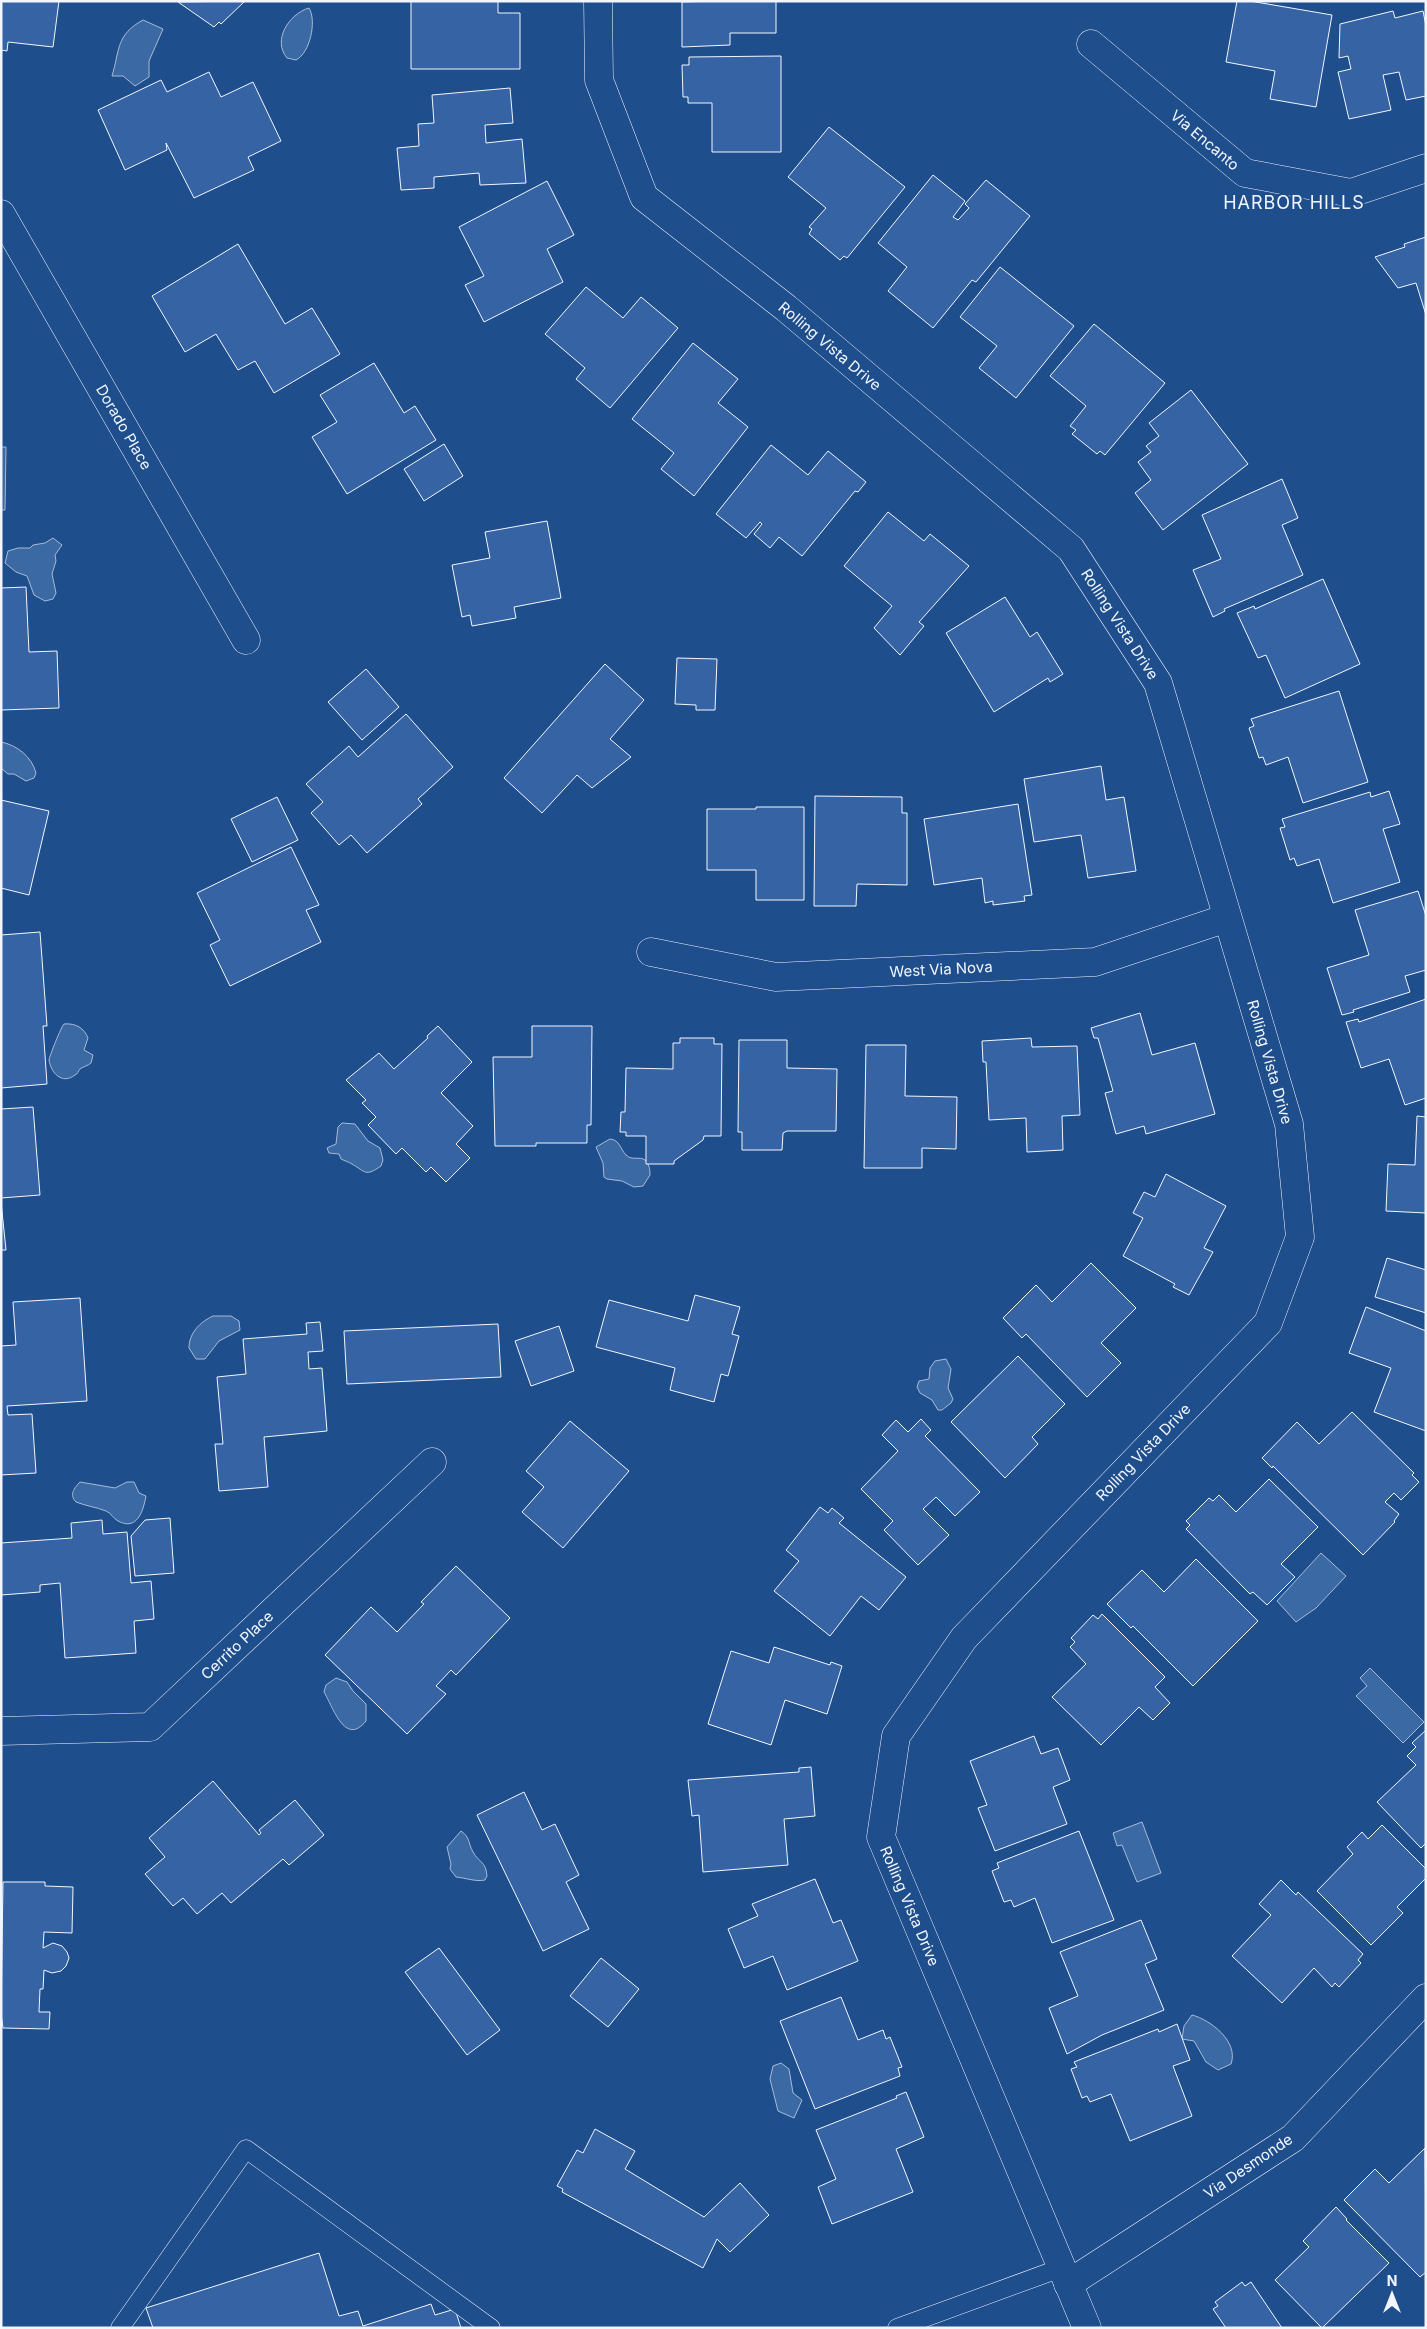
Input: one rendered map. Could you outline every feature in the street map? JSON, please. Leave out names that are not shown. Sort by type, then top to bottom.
[{"type":"street","name":"Rolling Vista Drive","points":[[598,1],[599,80],[644,197],[786,308],[1071,549],[1158,683],[1290,1134],[1300,1237],[1268,1323],[964,1638],[896,1736],[881,1837],[1087,2328]]},
{"type":"street","name":"Via Encanto","points":[[1091,44],[1245,174],[1351,193],[1426,168]]},
{"type":"street","name":"Dorado Place","points":[[1,214],[246,640]]},
{"type":"street","name":"West Via Nova","points":[[651,952],[776,977],[1095,962],[1227,918]]},
{"type":"street","name":"Cerrito Place","points":[[1,1731],[150,1727],[432,1462]]},
{"type":"street","name":"Via Desmonde","points":[[1064,2276],[1292,2138],[1426,1998]]},
{"type":"lane","points":[[120,2328],[246,2149],[490,2328]]},
{"type":"lane","points":[[897,2328],[1064,2276]]},
{"type":"water","points":[[309,8],[312,28],[305,51],[296,60],[287,58],[281,43],[285,28],[295,16]]},
{"type":"water","points":[[143,20],[163,29],[149,61],[149,77],[135,86],[123,76],[112,76],[123,37]]},
{"type":"water","points":[[1,447],[6,447],[5,510],[1,510]]},
{"type":"water","points":[[53,538],[62,545],[55,555],[56,561],[52,574],[56,593],[53,599],[45,601],[34,595],[27,576],[16,572],[5,563],[8,551],[18,548],[30,548],[33,545],[45,543]]},
{"type":"water","points":[[1,742],[13,746],[27,757],[36,773],[34,778],[26,781],[14,774],[8,774],[1,768]]},
{"type":"water","points":[[64,1024],[76,1025],[84,1031],[88,1038],[84,1050],[93,1055],[89,1065],[80,1069],[76,1075],[66,1079],[55,1073],[49,1060]]},
{"type":"water","points":[[342,1123],[355,1124],[368,1141],[380,1148],[383,1160],[381,1166],[366,1172],[341,1159],[339,1154],[329,1153],[327,1148],[336,1144],[338,1127]]},
{"type":"water","points":[[610,1139],[618,1143],[628,1157],[643,1159],[646,1162],[650,1175],[643,1186],[634,1187],[622,1181],[604,1177],[603,1163],[596,1147]]},
{"type":"water","points":[[213,1316],[231,1316],[239,1321],[240,1330],[219,1341],[205,1359],[196,1359],[189,1348],[189,1343],[193,1333],[200,1325]]},
{"type":"water","points":[[946,1359],[951,1369],[948,1388],[953,1399],[942,1410],[938,1410],[932,1400],[920,1393],[917,1387],[919,1381],[929,1379],[930,1368],[935,1361]]},
{"type":"water","points":[[80,1482],[115,1488],[127,1482],[134,1482],[139,1493],[146,1496],[141,1514],[130,1524],[118,1521],[106,1511],[76,1502],[73,1497],[74,1489]]},
{"type":"water","points":[[1321,1553],[1346,1576],[1316,1608],[1296,1622],[1277,1601]]},
{"type":"water","points":[[1370,1668],[1424,1722],[1403,1743],[1356,1696],[1367,1686],[1360,1678]]},
{"type":"water","points":[[336,1678],[347,1682],[366,1704],[366,1721],[359,1728],[352,1730],[340,1722],[324,1692],[326,1685]]},
{"type":"water","points":[[1142,1822],[1161,1873],[1137,1882],[1122,1845],[1117,1846],[1113,1833]]},
{"type":"water","points":[[461,1831],[467,1838],[475,1856],[485,1867],[487,1876],[485,1880],[456,1877],[450,1869],[451,1864],[447,1847]]},
{"type":"water","points":[[1192,2015],[1207,2022],[1222,2033],[1231,2048],[1231,2064],[1218,2070],[1206,2062],[1194,2041],[1182,2039],[1184,2026]]},
{"type":"water","points":[[781,2063],[789,2069],[793,2093],[802,2100],[794,2118],[778,2111],[770,2079],[773,2066]]},
{"type":"building","points":[[1,1],[59,1],[53,47],[8,42],[7,51],[1,50]]},
{"type":"building","points":[[245,1],[221,24],[219,22],[214,27],[178,2]]},
{"type":"building","points":[[411,1],[498,1],[498,13],[520,13],[520,69],[411,69]]},
{"type":"building","points":[[776,1],[776,33],[730,33],[730,45],[682,47],[682,2]]},
{"type":"building","points":[[1237,1],[1250,1],[1332,15],[1316,107],[1270,99],[1275,71],[1226,62]]},
{"type":"building","points":[[1393,11],[1395,18],[1423,11],[1426,26],[1426,96],[1406,100],[1399,72],[1383,75],[1391,110],[1349,119],[1338,72],[1351,69],[1348,56],[1339,58],[1340,24]]},
{"type":"building","points":[[781,56],[781,152],[712,152],[712,103],[688,103],[688,97],[683,97],[682,65],[689,65],[689,57]]},
{"type":"building","points":[[209,72],[221,97],[253,82],[281,141],[248,157],[254,170],[194,198],[166,143],[167,150],[125,170],[98,110],[161,80],[167,92]]},
{"type":"building","points":[[510,88],[513,123],[485,125],[486,143],[522,139],[526,183],[480,185],[479,173],[434,177],[434,188],[401,190],[397,148],[419,146],[418,124],[434,123],[432,95]]},
{"type":"building","points":[[829,127],[905,187],[847,258],[844,256],[840,260],[809,234],[812,229],[809,227],[826,208],[788,177]]},
{"type":"building","points":[[933,175],[965,201],[953,217],[958,220],[969,208],[965,204],[986,180],[1030,216],[976,282],[972,280],[933,328],[888,291],[907,267],[878,243]]},
{"type":"building","points":[[547,181],[574,235],[547,249],[563,282],[484,322],[465,285],[484,276],[459,227]]},
{"type":"building","points":[[1426,237],[1426,315],[1416,283],[1398,288],[1375,257],[1405,247],[1404,244]]},
{"type":"building","points":[[238,244],[285,324],[312,308],[340,354],[274,393],[255,361],[238,370],[216,334],[185,352],[152,296]]},
{"type":"building","points":[[1000,267],[1074,326],[1016,398],[979,368],[997,346],[960,317]]},
{"type":"building","points":[[586,287],[623,318],[641,297],[678,328],[610,408],[576,379],[585,368],[545,334]]},
{"type":"building","points":[[1094,324],[1165,383],[1105,455],[1100,451],[1097,454],[1072,434],[1076,430],[1070,426],[1086,406],[1050,376]]},
{"type":"building","points":[[693,343],[738,379],[718,403],[748,427],[694,496],[661,469],[674,453],[632,419]]},
{"type":"building","points":[[374,363],[404,413],[415,406],[436,440],[347,494],[312,437],[337,422],[320,395]]},
{"type":"building","points":[[1191,390],[1248,464],[1163,530],[1135,493],[1151,480],[1138,462],[1151,452],[1146,446],[1159,436],[1149,423]]},
{"type":"building","points":[[444,444],[463,476],[424,501],[404,469]]},
{"type":"building","points":[[771,445],[808,475],[828,451],[866,482],[858,492],[855,491],[802,556],[779,537],[770,548],[754,534],[762,524],[760,522],[746,538],[716,514]]},
{"type":"building","points":[[1282,479],[1298,518],[1282,525],[1303,575],[1224,609],[1225,611],[1213,617],[1193,570],[1221,559],[1202,515]]},
{"type":"building","points":[[888,512],[924,541],[930,534],[969,566],[919,622],[924,626],[900,655],[874,628],[892,606],[844,566]]},
{"type":"building","points":[[547,521],[561,598],[514,607],[516,618],[472,626],[470,615],[462,617],[452,565],[490,558],[485,532]]},
{"type":"building","points":[[1323,579],[1360,664],[1285,698],[1266,655],[1258,658],[1237,613],[1254,606],[1255,609]]},
{"type":"building","points":[[26,587],[29,652],[57,651],[59,708],[1,710],[1,588]]},
{"type":"building","points":[[1005,597],[1030,637],[1037,632],[1063,674],[1050,682],[1048,678],[994,712],[946,633]]},
{"type":"building","points":[[677,658],[717,659],[715,710],[696,710],[696,705],[675,704]]},
{"type":"building","points":[[605,664],[644,700],[610,739],[631,757],[592,788],[577,775],[542,813],[504,778]]},
{"type":"building","points":[[366,669],[399,707],[362,740],[328,702]]},
{"type":"building","points":[[1339,691],[1368,782],[1303,803],[1288,757],[1266,765],[1263,757],[1259,758],[1249,728],[1254,726],[1251,719]]},
{"type":"building","points":[[406,714],[453,767],[418,799],[422,804],[367,853],[351,835],[339,845],[311,813],[323,802],[306,784],[349,746],[358,757]]},
{"type":"building","points":[[1101,766],[1106,800],[1124,797],[1136,871],[1088,878],[1081,835],[1034,842],[1024,779]]},
{"type":"building","points":[[1389,791],[1400,824],[1383,829],[1400,882],[1333,903],[1319,859],[1297,866],[1294,858],[1290,860],[1280,828],[1285,827],[1282,819],[1370,792],[1371,797]]},
{"type":"building","points":[[815,796],[902,797],[902,813],[907,813],[907,885],[857,884],[856,906],[814,906]]},
{"type":"building","points":[[277,797],[298,840],[252,862],[231,819]]},
{"type":"building","points":[[1,800],[49,811],[29,895],[1,888]]},
{"type":"building","points":[[1018,804],[1032,895],[1024,896],[1025,901],[993,905],[993,901],[985,903],[982,878],[934,885],[924,819]]},
{"type":"building","points":[[756,807],[804,807],[804,900],[756,900],[756,870],[707,870],[707,809],[756,809]]},
{"type":"building","points":[[291,847],[319,905],[306,910],[321,942],[230,986],[210,945],[220,940],[197,893]]},
{"type":"building","points":[[1418,891],[1426,916],[1426,970],[1405,976],[1410,992],[1342,1015],[1327,968],[1369,955],[1355,910]]},
{"type":"building","points":[[40,932],[47,1026],[43,1026],[47,1084],[1,1088],[1,935]]},
{"type":"building","points":[[1426,999],[1426,1098],[1405,1105],[1389,1059],[1361,1068],[1346,1022],[1358,1019],[1359,1022]]},
{"type":"building","points":[[1140,1013],[1152,1055],[1195,1043],[1215,1114],[1146,1134],[1144,1126],[1116,1134],[1105,1093],[1113,1091],[1098,1038],[1094,1038],[1091,1028]]},
{"type":"building","points":[[438,1026],[472,1062],[441,1093],[473,1126],[456,1144],[470,1158],[446,1182],[431,1167],[426,1172],[402,1148],[396,1154],[368,1125],[376,1117],[362,1103],[366,1100],[346,1080],[379,1053],[394,1069],[428,1038],[427,1036]]},
{"type":"building","points":[[532,1026],[592,1026],[591,1125],[587,1125],[587,1143],[536,1143],[536,1146],[495,1146],[493,1057],[532,1057]]},
{"type":"building","points":[[680,1038],[714,1038],[714,1044],[722,1044],[721,1136],[704,1136],[703,1140],[674,1161],[674,1164],[646,1164],[646,1136],[626,1136],[626,1132],[620,1132],[621,1112],[625,1112],[626,1068],[673,1069],[673,1043],[680,1043]]},
{"type":"building","points":[[1031,1038],[1032,1047],[1077,1046],[1080,1115],[1062,1116],[1063,1150],[1027,1152],[1026,1118],[989,1120],[986,1062],[983,1062],[982,1041]]},
{"type":"building","points":[[739,1040],[787,1040],[787,1068],[837,1069],[836,1131],[787,1131],[783,1133],[782,1150],[742,1150],[742,1132],[738,1132]]},
{"type":"building","points":[[866,1045],[906,1045],[905,1096],[957,1097],[956,1149],[922,1148],[922,1168],[864,1168]]},
{"type":"building","points":[[33,1107],[40,1195],[1,1198],[1,1109]]},
{"type":"building","points":[[1417,1116],[1426,1117],[1426,1213],[1386,1211],[1388,1164],[1415,1165]]},
{"type":"building","points":[[1166,1174],[1226,1206],[1204,1248],[1213,1252],[1189,1295],[1173,1287],[1175,1284],[1123,1256],[1143,1218],[1133,1213],[1144,1192],[1155,1197]]},
{"type":"building","points":[[1,1202],[6,1250],[1,1250]]},
{"type":"building","points":[[1387,1258],[1426,1270],[1426,1313],[1375,1297]]},
{"type":"building","points":[[1091,1263],[1136,1308],[1101,1343],[1121,1363],[1087,1397],[1026,1334],[1022,1338],[1003,1318],[1036,1285],[1052,1302]]},
{"type":"building","points":[[695,1295],[740,1307],[732,1334],[739,1336],[728,1376],[721,1374],[714,1402],[670,1390],[675,1368],[596,1347],[609,1300],[688,1321]]},
{"type":"building","points":[[80,1298],[87,1401],[7,1406],[8,1415],[32,1414],[36,1473],[1,1475],[1,1346],[16,1345],[13,1302]]},
{"type":"building","points":[[1366,1307],[1426,1331],[1426,1431],[1374,1412],[1391,1368],[1349,1353]]},
{"type":"building","points":[[320,1322],[323,1351],[308,1352],[309,1369],[322,1368],[327,1431],[264,1437],[268,1487],[219,1491],[215,1444],[223,1444],[217,1377],[246,1374],[243,1339],[307,1334],[306,1323]]},
{"type":"building","points":[[498,1324],[501,1377],[347,1384],[344,1331]]},
{"type":"building","points":[[559,1326],[574,1371],[531,1386],[515,1341]]},
{"type":"building","points":[[1018,1356],[1065,1404],[1032,1437],[1038,1444],[1005,1478],[951,1422]]},
{"type":"building","points":[[1352,1412],[1414,1473],[1412,1475],[1419,1482],[1401,1500],[1394,1493],[1385,1502],[1399,1514],[1395,1522],[1363,1555],[1273,1466],[1272,1468],[1262,1458],[1297,1422],[1319,1444]]},
{"type":"building","points":[[921,1419],[931,1430],[925,1436],[980,1492],[955,1516],[936,1497],[923,1509],[949,1535],[918,1565],[884,1530],[893,1521],[861,1489],[898,1451],[882,1435],[896,1420],[908,1432]]},
{"type":"building","points":[[570,1421],[629,1471],[563,1548],[522,1512],[544,1487],[526,1471]]},
{"type":"building","points":[[1269,1479],[1318,1527],[1281,1564],[1295,1577],[1267,1605],[1253,1592],[1250,1594],[1186,1529],[1190,1525],[1186,1521],[1209,1498],[1213,1501],[1219,1495],[1236,1512]]},
{"type":"building","points":[[820,1507],[828,1513],[832,1508],[844,1518],[839,1523],[906,1577],[879,1610],[861,1596],[830,1636],[774,1591],[799,1561],[786,1550]]},
{"type":"building","points":[[170,1518],[174,1573],[135,1576],[131,1536],[145,1520]]},
{"type":"building","points":[[102,1520],[103,1534],[127,1532],[131,1583],[151,1581],[154,1619],[134,1621],[136,1653],[65,1658],[60,1583],[40,1585],[40,1592],[1,1595],[1,1543],[72,1538],[71,1523]]},
{"type":"building","points":[[1196,1559],[1258,1621],[1193,1686],[1133,1626],[1131,1628],[1107,1604],[1142,1570],[1164,1592]]},
{"type":"building","points":[[456,1566],[510,1618],[456,1675],[451,1670],[436,1686],[446,1694],[407,1734],[325,1655],[371,1607],[397,1632],[424,1604],[421,1602]]},
{"type":"building","points":[[1102,1614],[1165,1677],[1155,1687],[1170,1703],[1153,1720],[1139,1707],[1101,1745],[1052,1697],[1086,1664],[1070,1647],[1075,1642],[1071,1638],[1093,1615],[1098,1619]]},
{"type":"building","points":[[774,1647],[830,1665],[831,1662],[842,1666],[827,1714],[785,1700],[771,1745],[708,1724],[731,1651],[769,1663]]},
{"type":"building","points":[[1426,1730],[1426,1843],[1421,1848],[1377,1802],[1416,1765],[1407,1756],[1416,1747],[1412,1743]]},
{"type":"building","points":[[1034,1736],[1041,1754],[1058,1748],[1070,1780],[1053,1787],[1067,1824],[995,1851],[978,1808],[987,1805],[970,1761]]},
{"type":"building","points":[[811,1767],[815,1816],[784,1819],[788,1865],[703,1872],[699,1815],[692,1816],[688,1780],[799,1772],[799,1768]]},
{"type":"building","points":[[213,1781],[259,1835],[261,1833],[259,1830],[295,1800],[324,1835],[289,1865],[283,1859],[231,1903],[222,1893],[197,1914],[183,1898],[173,1906],[145,1874],[165,1857],[149,1838]]},
{"type":"building","points":[[524,1792],[542,1830],[555,1824],[579,1875],[566,1882],[589,1929],[543,1951],[477,1815]]},
{"type":"building","points":[[1382,1825],[1426,1869],[1426,1878],[1397,1907],[1403,1913],[1371,1945],[1317,1891],[1353,1854],[1347,1847],[1362,1832],[1368,1839]]},
{"type":"building","points":[[1079,1831],[1114,1920],[1052,1943],[1035,1898],[1014,1907],[1011,1900],[1004,1902],[992,1871],[999,1868],[997,1863]]},
{"type":"building","points":[[815,1879],[833,1923],[841,1920],[858,1961],[787,1990],[773,1956],[744,1968],[728,1929],[758,1916],[752,1904]]},
{"type":"building","points":[[1281,1880],[1296,1895],[1298,1892],[1363,1954],[1358,1960],[1361,1963],[1339,1987],[1335,1983],[1332,1987],[1314,1968],[1282,2003],[1232,1956],[1271,1915],[1259,1904]]},
{"type":"building","points":[[3,1882],[45,1882],[45,1886],[73,1887],[72,1933],[44,1932],[43,1948],[53,1943],[62,1946],[69,1958],[66,1966],[61,1971],[52,1973],[44,1970],[43,1989],[40,1989],[39,2012],[50,2012],[49,2029],[3,2028],[1,2014]]},
{"type":"building","points":[[1141,1920],[1157,1959],[1145,1964],[1164,2010],[1102,2035],[1067,2054],[1049,2008],[1078,1996],[1060,1952]]},
{"type":"building","points":[[439,1948],[500,2030],[467,2055],[405,1972]]},
{"type":"building","points":[[601,1958],[639,1989],[608,2027],[570,1996]]},
{"type":"building","points":[[841,1997],[858,2040],[883,2030],[886,2039],[890,2037],[902,2067],[898,2068],[900,2076],[815,2109],[780,2021]]},
{"type":"building","points":[[1177,2024],[1190,2060],[1173,2066],[1192,2116],[1130,2141],[1111,2094],[1090,2102],[1087,2096],[1082,2098],[1071,2069],[1077,2067],[1074,2062],[1158,2029],[1159,2032]]},
{"type":"building","points":[[906,2092],[924,2137],[896,2149],[913,2192],[832,2224],[818,2187],[836,2179],[816,2130],[897,2098],[896,2096]]},
{"type":"building","points":[[595,2129],[635,2151],[625,2169],[704,2217],[740,2183],[769,2215],[730,2252],[717,2239],[703,2268],[562,2192],[563,2189],[557,2186],[577,2150],[583,2153]]},
{"type":"building","points":[[1425,2148],[1426,2272],[1420,2277],[1344,2200],[1375,2169],[1389,2183]]},
{"type":"building","points":[[1336,2207],[1346,2220],[1389,2263],[1322,2328],[1275,2280],[1309,2247],[1303,2241]]},
{"type":"building","points":[[319,2253],[339,2316],[358,2311],[363,2326],[431,2304],[435,2315],[455,2309],[461,2328],[153,2328],[146,2308]]},
{"type":"building","points":[[1242,2282],[1245,2286],[1251,2282],[1282,2328],[1226,2328],[1213,2309],[1218,2306],[1215,2302]]},
{"type":"district","name":"HARBOR HILLS","points":[[1294,202]]}]
